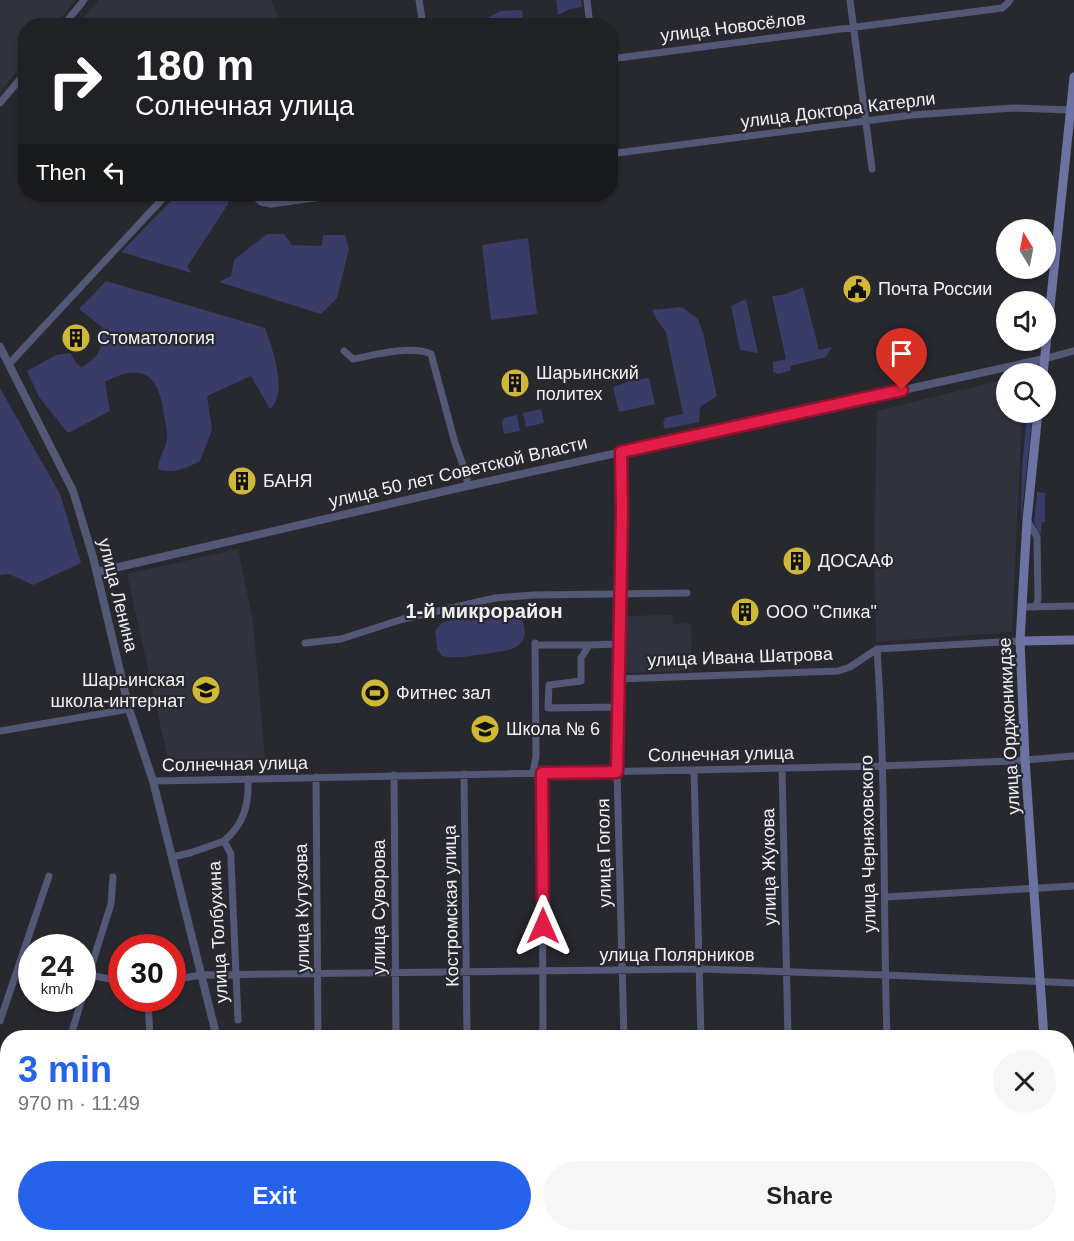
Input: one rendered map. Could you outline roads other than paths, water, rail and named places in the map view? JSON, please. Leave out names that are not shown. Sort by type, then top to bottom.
[{"type":"main road","points":[[1043,363],[1074,77]]},
{"type":"main road","name":"улица Орджоникидзе","points":[[1037,423],[1027,520],[1020,641],[1025,759],[1043,1030]]},
{"type":"main road","points":[[1020,641],[1074,640]]},
{"type":"street","points":[[69,18],[84,0]]},
{"type":"street","points":[[419,0],[422,18]]},
{"type":"street","points":[[587,0],[589,18]]},
{"type":"street","points":[[850,0],[872,169]]},
{"type":"street","name":"улица Новосёлов","points":[[618,58],[1002,8],[1010,0]]},
{"type":"street","points":[[0,103],[18,82]]},
{"type":"street","name":"улица Доктора Катерли","points":[[618,153],[912,115],[1013,108],[1070,111]]},
{"type":"street","points":[[9,364],[160,201]]},
{"type":"street","points":[[260,201],[271,204],[293,201]]},
{"type":"street","name":"улица Ленина","points":[[0,347],[72,491],[97,572],[129,709],[153,781],[215,1030]]},
{"type":"street","points":[[344,351],[353,359],[411,350],[431,354],[467,476],[467,486]]},
{"type":"street","name":"улица 50 лет Советской Власти","points":[[97,572],[467,486],[1074,351]]},
{"type":"street","name":"улица Гоголя","points":[[621,452],[617,772],[624,1030]]},
{"type":"street","points":[[1027,520],[1037,537],[1038,598],[1036,607]]},
{"type":"street","points":[[304,643],[341,639],[403,619],[495,598],[534,595],[687,593]]},
{"type":"street","points":[[1022,607],[1074,606]]},
{"type":"street","points":[[877,649],[1020,641]]},
{"type":"street","points":[[532,773],[536,756],[535,644],[618,644]]},
{"type":"street","points":[[589,645],[581,658],[581,681],[549,685],[548,708],[618,707]]},
{"type":"street","name":"улица Ивана Шатрова","points":[[618,679],[838,671],[850,667],[877,649]]},
{"type":"street","name":"улица Черняховского","points":[[877,649],[885,897],[886,1030]]},
{"type":"street","points":[[0,731],[129,709]]},
{"type":"street","name":"Солнечная улица","points":[[153,781],[881,766],[1074,756]]},
{"type":"street","name":"улица Жукова","points":[[782,768],[788,1030]]},
{"type":"street","points":[[694,770],[701,1030]]},
{"type":"street","points":[[542,773],[543,1030]]},
{"type":"street","name":"Костромская улица","points":[[464,774],[467,1030]]},
{"type":"street","name":"улица Суворова","points":[[394,775],[396,1030]]},
{"type":"street","name":"улица Кутузова","points":[[316,777],[318,1030]]},
{"type":"street","name":"улица Толбухина","points":[[238,1020],[231,854],[224,841],[235,832],[241,822],[248,779]]},
{"type":"street","points":[[172,856],[190,853],[224,841]]},
{"type":"street","points":[[33,934],[49,876]]},
{"type":"street","points":[[96,947],[111,904],[113,877]]},
{"type":"street","points":[[885,897],[1074,886]]},
{"type":"street","name":"улица Полярников","points":[[186,978],[201,975],[318,973],[395,974],[699,969],[1074,983]]},
{"type":"street","points":[[0,1022],[18,977]]},
{"type":"street","points":[[72,1030],[78,1012]]},
{"type":"street","points":[[149,1012],[150,1030]]},
{"type":"place","name":"Почта России","points":[[857,289]]},
{"type":"place","name":"Стоматология","points":[[76,338]]},
{"type":"place","name":"Шарьинский политех","points":[[515,383]]},
{"type":"place","name":"БАНЯ","points":[[242,481]]},
{"type":"place","name":"ДОСААФ","points":[[797,561]]},
{"type":"place","name":"ООО \"Спика\"","points":[[745,612]]},
{"type":"place","name":"Шарьинская школа-интернат","points":[[206,690]]},
{"type":"place","name":"Фитнес зал","points":[[375,693]]},
{"type":"place","name":"Школа № 6","points":[[485,729]]},
{"type":"district","name":"1-й микрорайон","points":[[484,611]]}]
